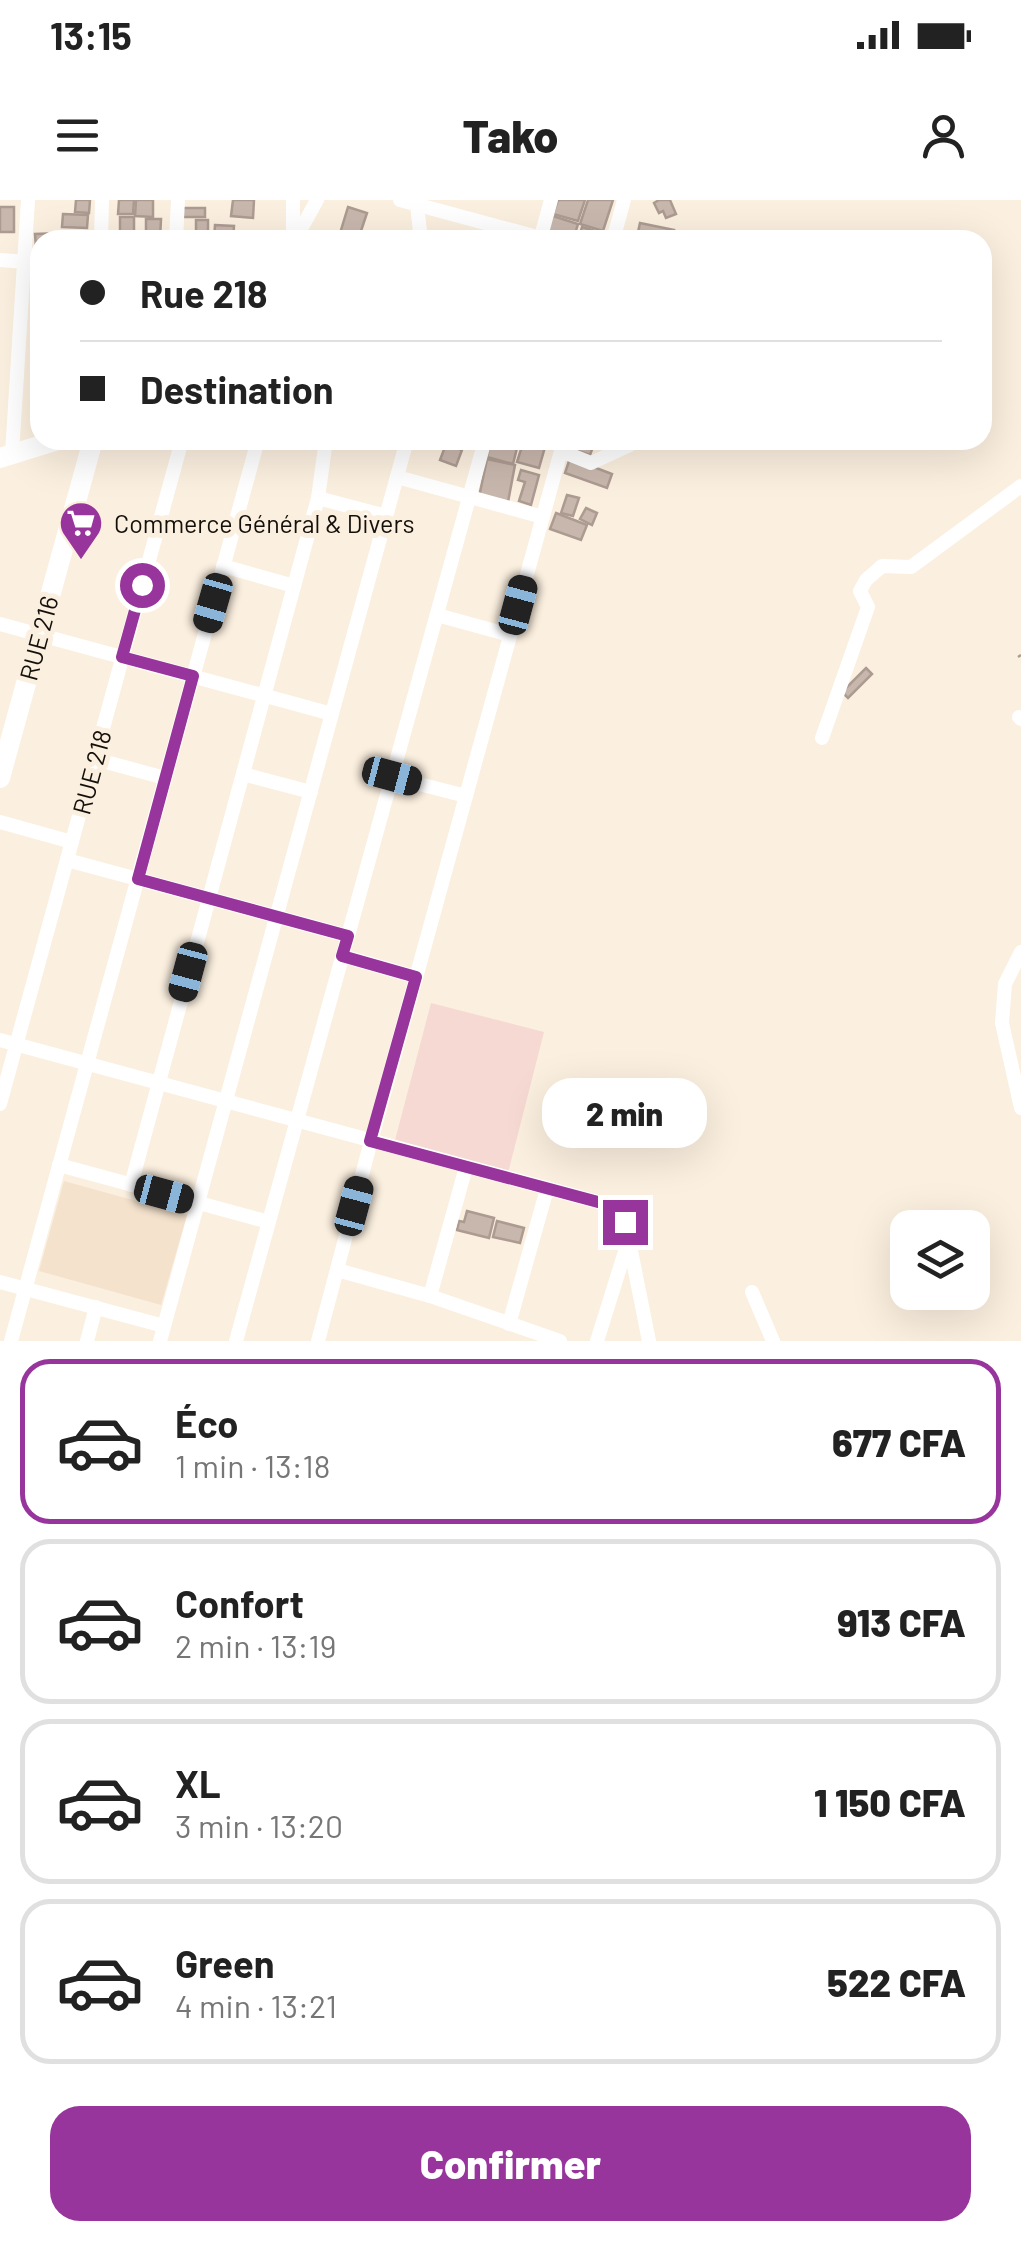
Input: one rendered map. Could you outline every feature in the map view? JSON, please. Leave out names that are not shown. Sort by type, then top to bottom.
[{"type":"street","points":[[28,200],[30,231]]},
{"type":"street","points":[[101,230],[102,200]]},
{"type":"street","points":[[176,230],[178,200]]},
{"type":"street","points":[[293,200],[294,230]]},
{"type":"street","points":[[300,230],[317,200]]},
{"type":"street","points":[[400,200],[509,230]]},
{"type":"street","points":[[468,218],[473,200]]},
{"type":"street","points":[[543,230],[551,200]]},
{"type":"street","points":[[616,230],[624,200]]},
{"type":"street","points":[[418,205],[421,230]]},
{"type":"street","points":[[0,260],[30,262]]},
{"type":"street","points":[[30,277],[6,456],[30,449]]},
{"type":"street","name":"RUE 216","points":[[0,778],[90,450]]},
{"type":"street","name":"RUE 218","points":[[0,1104],[179,450]]},
{"type":"street","points":[[10,1341],[255,450]]},
{"type":"street","points":[[131,1184],[318,498],[325,450]]},
{"type":"street","points":[[0,1282],[96,1308],[162,1334],[404,450]]},
{"type":"street","points":[[236,1341],[482,450]]},
{"type":"street","points":[[318,1341],[561,450]]},
{"type":"street","points":[[568,450],[591,464],[620,450]]},
{"type":"street","points":[[397,477],[543,517]]},
{"type":"street","points":[[822,738],[868,607],[860,592],[866,580],[882,566],[911,567],[1021,486]]},
{"type":"street","points":[[318,498],[386,516]]},
{"type":"street","points":[[223,566],[294,586]]},
{"type":"street","points":[[437,615],[510,635]]},
{"type":"street","points":[[0,624],[332,714]]},
{"type":"street","points":[[95,759],[165,778]]},
{"type":"street","points":[[242,774],[310,792]]},
{"type":"street","points":[[392,776],[466,796]]},
{"type":"street","points":[[0,822],[72,842]]},
{"type":"street","points":[[67,860],[348,936]]},
{"type":"street","points":[[1021,952],[1004,984],[1002,1023],[1021,1108]]},
{"type":"street","points":[[342,956],[416,977]]},
{"type":"street","points":[[0,1040],[613,1206],[625,1222],[650,1341]]},
{"type":"street","points":[[59,1165],[269,1222]]},
{"type":"street","points":[[430,1296],[466,1166]]},
{"type":"street","points":[[509,1324],[547,1188]]},
{"type":"street","points":[[597,1341],[628,1240]]},
{"type":"street","points":[[337,1270],[430,1296],[560,1341]]},
{"type":"street","points":[[752,1292],[772,1341]]},
{"type":"street","points":[[86,1341],[96,1308]]},
{"type":"shaded area","points":[[431,1003],[544,1032],[508,1173],[394,1144]]},
{"type":"shaded area","points":[[64,1181],[187,1215],[161,1305],[39,1271]]},
{"type":"building","points":[[76,200],[90,200],[89,213],[75,212]]},
{"type":"building","points":[[119,200],[134,200],[133,214],[118,214]]},
{"type":"building","points":[[136,200],[153,200],[153,217],[135,216]]},
{"type":"building","points":[[233,200],[254,200],[253,218],[231,216]]},
{"type":"building","points":[[558,200],[585,200],[578,221],[553,214]]},
{"type":"building","points":[[588,200],[613,200],[603,230],[580,224]]},
{"type":"building","points":[[670,200],[676,214],[666,218],[663,211],[659,213],[654,203]]},
{"type":"building","points":[[0,207],[14,207],[14,232],[0,232]]},
{"type":"building","points":[[348,207],[367,213],[361,230],[341,230]]},
{"type":"building","points":[[182,208],[205,208],[205,217],[181,217]]},
{"type":"building","points":[[63,214],[88,215],[87,228],[62,227]]},
{"type":"building","points":[[553,216],[578,224],[576,230],[548,230]]},
{"type":"building","points":[[120,217],[134,217],[134,230],[120,230]]},
{"type":"building","points":[[146,219],[161,219],[160,230],[146,230]]},
{"type":"building","points":[[196,220],[208,220],[208,230],[196,230]]},
{"type":"building","points":[[640,223],[674,230],[638,230]]},
{"type":"building","points":[[215,225],[234,226],[234,230],[215,230]]},
{"type":"building","points":[[444,450],[462,450],[456,466],[440,460]]},
{"type":"building","points":[[489,450],[516,450],[513,464],[487,457]]},
{"type":"building","points":[[521,450],[544,450],[539,468],[517,462]]},
{"type":"building","points":[[570,458],[612,474],[607,488],[565,473]]},
{"type":"building","points":[[487,459],[515,465],[508,502],[479,497]]},
{"type":"building","points":[[521,470],[539,475],[531,505],[519,501],[525,482],[518,480]]},
{"type":"building","points":[[567,495],[579,498],[573,516],[561,513]]},
{"type":"building","points":[[586,508],[597,513],[592,525],[580,519]]},
{"type":"building","points":[[556,513],[587,525],[581,540],[550,529]]},
{"type":"building","points":[[866,668],[872,674],[848,698],[842,692]]},
{"type":"building","points":[[467,1211],[494,1218],[489,1238],[457,1230]]},
{"type":"building","points":[[497,1221],[524,1228],[520,1243],[493,1237]]},
{"type":"place","name":"Commerce Général & Divers","points":[[81,561]]},
{"type":"route","points":[[142,585],[122,657],[193,676],[138,879],[348,936],[342,956],[416,977],[370,1141],[613,1206],[625,1222]]}]
